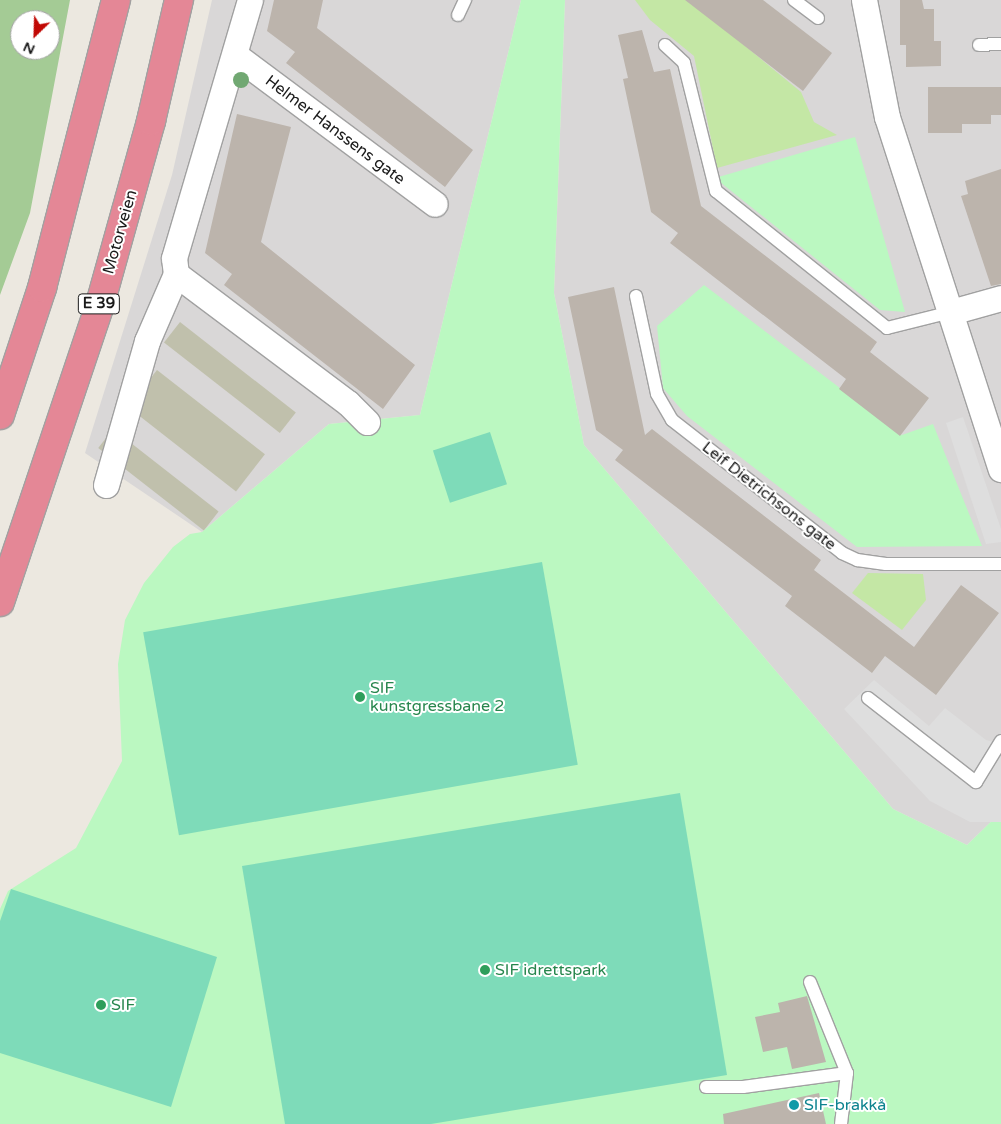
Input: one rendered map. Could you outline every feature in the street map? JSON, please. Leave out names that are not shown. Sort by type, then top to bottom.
[{"type":"highway","points":[[2,409],[47,269],[116,0]]},
{"type":"highway","name":"Motorveien","points":[[0,602],[100,304],[151,121],[179,0]]},
{"type":"street","points":[[106,485],[147,341],[176,274],[174,258],[250,0]]},
{"type":"street","points":[[864,0],[886,117],[1001,469]]},
{"type":"street","name":"Helmer Hanssens gate","points":[[235,55],[435,204]]},
{"type":"street","points":[[176,274],[348,402],[367,422]]},
{"type":"street","points":[[951,312],[998,302]]},
{"type":"lane","points":[[458,15],[465,0]]},
{"type":"lane","points":[[794,0],[818,18]]},
{"type":"lane","points":[[979,45],[1001,44]]},
{"type":"lane","points":[[666,45],[684,63],[716,191],[887,328],[951,312]]},
{"type":"lane","name":"Leif Dietrichsons gate","points":[[636,296],[657,394],[672,420],[842,553],[857,560],[886,564],[1001,564]]},
{"type":"lane","points":[[868,698],[976,782],[1001,741]]},
{"type":"lane","points":[[810,982],[848,1073],[841,1124]]},
{"type":"lane","points":[[706,1087],[743,1087],[848,1073]]},
{"type":"shaded area","points":[[212,0],[521,0],[420,415],[329,424],[202,532],[85,453],[172,175]]},
{"type":"shaded area","points":[[565,0],[1001,0],[1001,812],[967,845],[893,809],[584,445],[554,293]]},
{"type":"shaded area","points":[[180,322],[296,413],[280,433],[164,342]]},
{"type":"shaded area","points":[[157,370],[265,454],[236,491],[128,407]]},
{"type":"shaded area","points":[[963,417],[1001,529],[1001,542],[986,544],[946,423]]},
{"type":"shaded area","points":[[113,429],[219,511],[204,530],[98,448]]},
{"type":"shaded area","points":[[874,680],[929,726],[945,708],[986,740],[1001,744],[1001,822],[970,822],[930,801],[844,709]]},
{"type":"green space","points":[[0,0],[70,0],[60,53],[60,10],[10,10],[10,60],[59,60],[30,213],[0,295]]},
{"type":"green space","points":[[521,0],[565,0],[554,293],[584,445],[893,809],[967,845],[1001,812],[1001,1124],[0,1124],[0,909],[8,891],[76,848],[122,761],[118,664],[125,620],[144,583],[173,547],[190,534],[202,532],[329,424],[420,415]]},
{"type":"green space","points":[[635,0],[689,0],[801,92],[814,122],[837,135],[717,168],[694,56],[650,20]]},
{"type":"green space","points":[[855,137],[905,312],[880,310],[715,178]]},
{"type":"green space","points":[[704,285],[902,435],[933,424],[982,546],[857,547],[687,416],[663,388],[657,326]]},
{"type":"green space","points":[[490,432],[507,484],[450,503],[433,451]]},
{"type":"green space","name":"SIF kunstgressbane 2","points":[[542,562],[578,765],[179,835],[143,632]]},
{"type":"green space","points":[[868,573],[923,574],[926,600],[902,630],[852,593]]},
{"type":"green space","name":"SIF idrettspark","points":[[680,793],[727,1075],[431,1124],[285,1124],[242,866]]},
{"type":"green space","name":"SIF","points":[[11,889],[217,957],[171,1107],[0,1053],[0,921]]},
{"type":"building","points":[[274,0],[323,0],[317,28],[473,150],[445,187],[286,63],[295,52],[267,31]]},
{"type":"building","points":[[685,0],[763,0],[832,53],[803,91]]},
{"type":"building","points":[[900,0],[922,0],[924,9],[934,9],[934,41],[941,41],[941,66],[906,67],[906,45],[900,45]]},
{"type":"building","points":[[642,30],[654,72],[670,69],[701,206],[877,342],[870,352],[929,398],[900,436],[839,389],[846,379],[670,243],[678,233],[651,212],[623,79],[628,78],[618,35]]},
{"type":"building","points":[[928,87],[1001,87],[1001,115],[991,115],[991,124],[962,124],[962,133],[928,133]]},
{"type":"building","points":[[237,114],[291,127],[261,242],[415,365],[383,409],[224,285],[232,274],[205,253]]},
{"type":"building","points":[[1001,169],[1001,284],[991,286],[961,196],[968,194],[965,181]]},
{"type":"building","points":[[614,287],[645,435],[652,429],[821,560],[814,570],[914,647],[961,585],[999,613],[936,695],[885,656],[872,673],[785,606],[792,596],[615,460],[623,450],[596,430],[568,297]]},
{"type":"building","points":[[807,996],[826,1062],[792,1069],[787,1047],[763,1052],[755,1017],[780,1012],[778,1003]]},
{"type":"building","name":"SIF-brakkå","points":[[819,1093],[826,1124],[724,1124],[723,1114]]},
{"type":"place","name":"SIF kunstgressbane 2","points":[[360,697]]},
{"type":"place","name":"SIF idrettspark","points":[[485,970]]},
{"type":"place","name":"SIF","points":[[101,1005]]},
{"type":"place","name":"SIF-brakkå","points":[[794,1105]]}]
